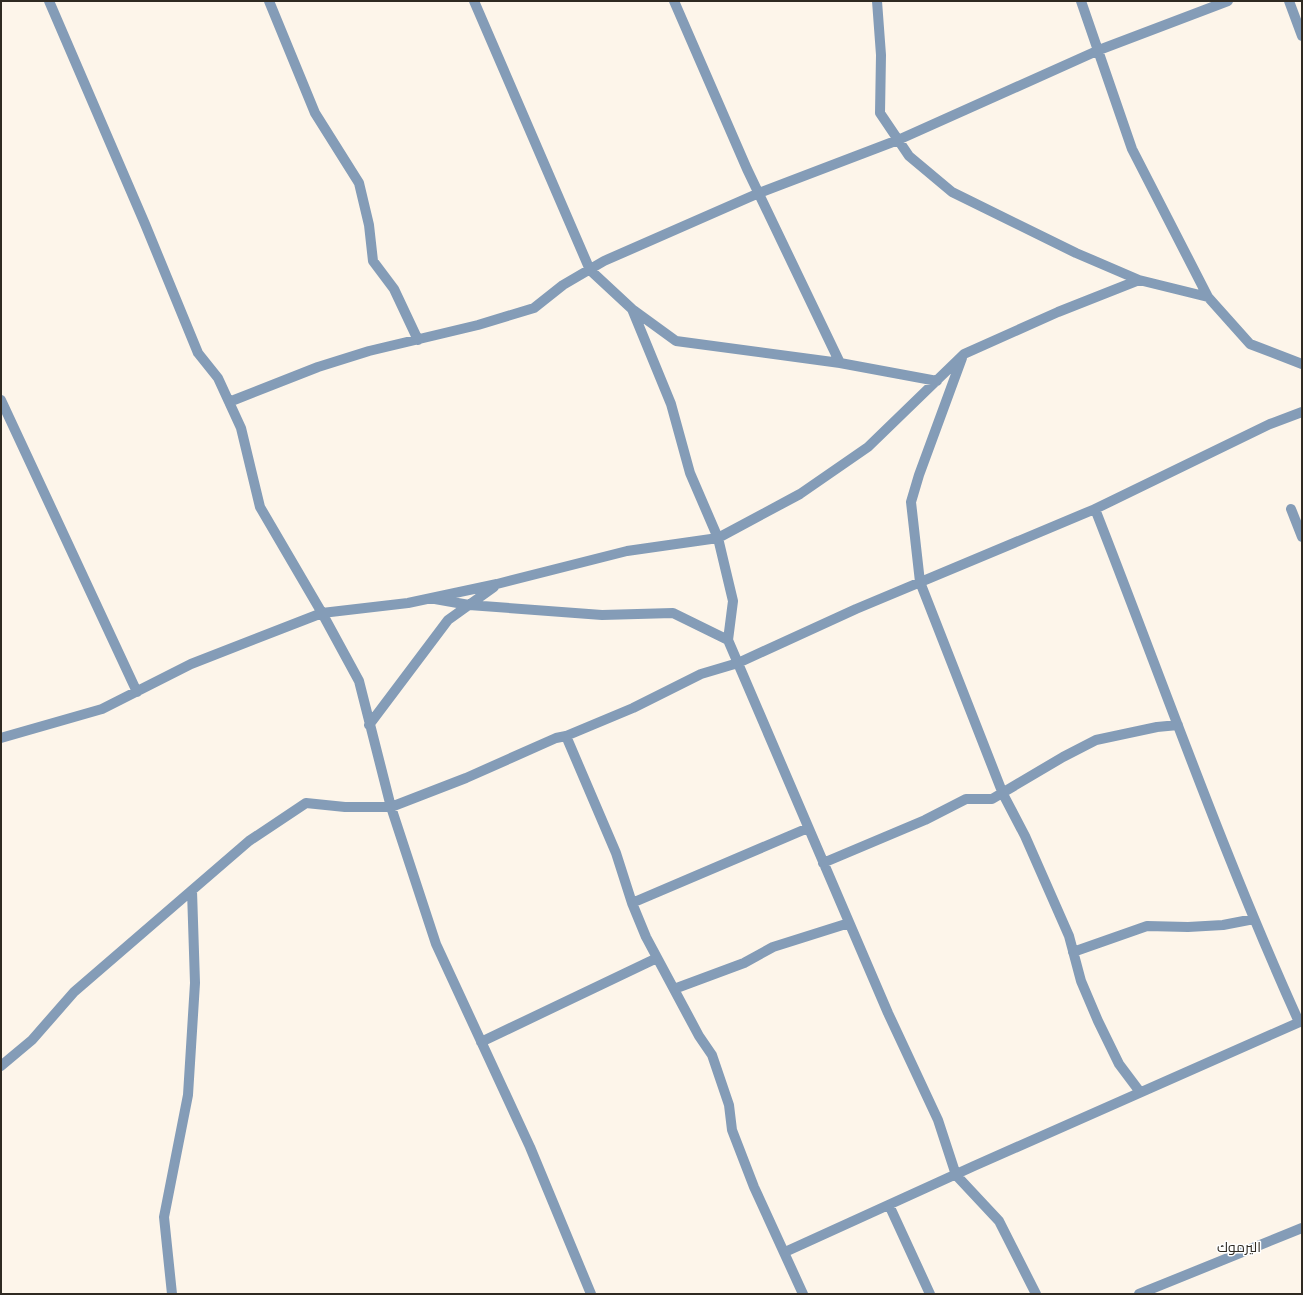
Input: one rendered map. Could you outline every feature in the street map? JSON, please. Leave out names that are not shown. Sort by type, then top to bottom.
[{"type":"street","points":[[49,1],[145,224],[198,353],[218,378],[242,428],[260,507],[359,680],[369,725],[391,807],[436,944],[530,1147],[591,1294]]},
{"type":"street","points":[[269,1],[315,113],[359,183],[369,225],[373,261],[394,289],[418,340]]},
{"type":"street","points":[[474,1],[590,270],[632,309],[676,341],[840,363],[937,381]]},
{"type":"street","points":[[674,1],[759,193],[840,363]]},
{"type":"street","points":[[877,1],[881,55],[880,113],[909,156],[952,192],[1076,253],[1140,280],[1208,297]]},
{"type":"street","points":[[1081,1],[1132,149],[1208,297],[1250,344],[1302,364]]},
{"type":"street","points":[[1289,1],[1302,36]]},
{"type":"street","points":[[229,402],[318,367],[369,351],[478,325],[534,308],[563,285],[590,270],[759,193],[898,140],[1099,50],[1222,2]]},
{"type":"street","points":[[1,738],[102,709],[192,664],[322,613],[408,603],[497,584],[627,551],[718,538],[800,494],[868,447],[964,354],[1058,312],[1140,280]]},
{"type":"street","points":[[632,309],[671,404],[690,473],[718,538],[733,601],[728,640],[888,1012],[938,1120],[956,1175],[999,1221],[1036,1294]]},
{"type":"street","points":[[964,354],[919,475],[911,502],[920,582],[1003,794],[1025,836],[1069,936],[1081,981],[1098,1021],[1120,1064],[1140,1092]]},
{"type":"street","points":[[1,400],[137,692]]},
{"type":"street","points":[[1,1066],[32,1040],[74,992],[250,841],[306,803],[345,808],[391,807],[466,778],[556,738],[566,736],[633,708],[702,674],[738,663],[920,582],[1095,509],[1270,424],[1302,412]]},
{"type":"street","points":[[785,1252],[1140,1092],[1300,1022],[1254,920],[1216,825],[1095,509]]},
{"type":"street","points":[[1291,509],[1302,537]]},
{"type":"street","points":[[369,725],[448,620],[497,584]]},
{"type":"street","points":[[430,598],[469,605],[602,615],[673,613],[728,640]]},
{"type":"street","points":[[823,863],[925,820],[966,800],[992,799],[1003,794],[1063,757],[1096,740],[1158,727],[1178,725]]},
{"type":"street","points":[[566,736],[616,853],[632,903],[646,937],[699,1036],[712,1055],[729,1105],[732,1130],[754,1187],[803,1294]]},
{"type":"street","points":[[632,903],[808,828]]},
{"type":"street","points":[[172,1294],[164,1217],[188,1095],[194,983],[192,891]]},
{"type":"street","points":[[1073,952],[1147,926],[1209,926],[1254,920]]},
{"type":"street","points":[[674,989],[744,963],[773,947],[849,922]]},
{"type":"street","points":[[481,1042],[657,958]]},
{"type":"street","points":[[889,1205],[930,1294]]},
{"type":"street","points":[[1139,1294],[1302,1228]]},
{"type":"district","name":"اليرموك","points":[[1239,1247]]}]
